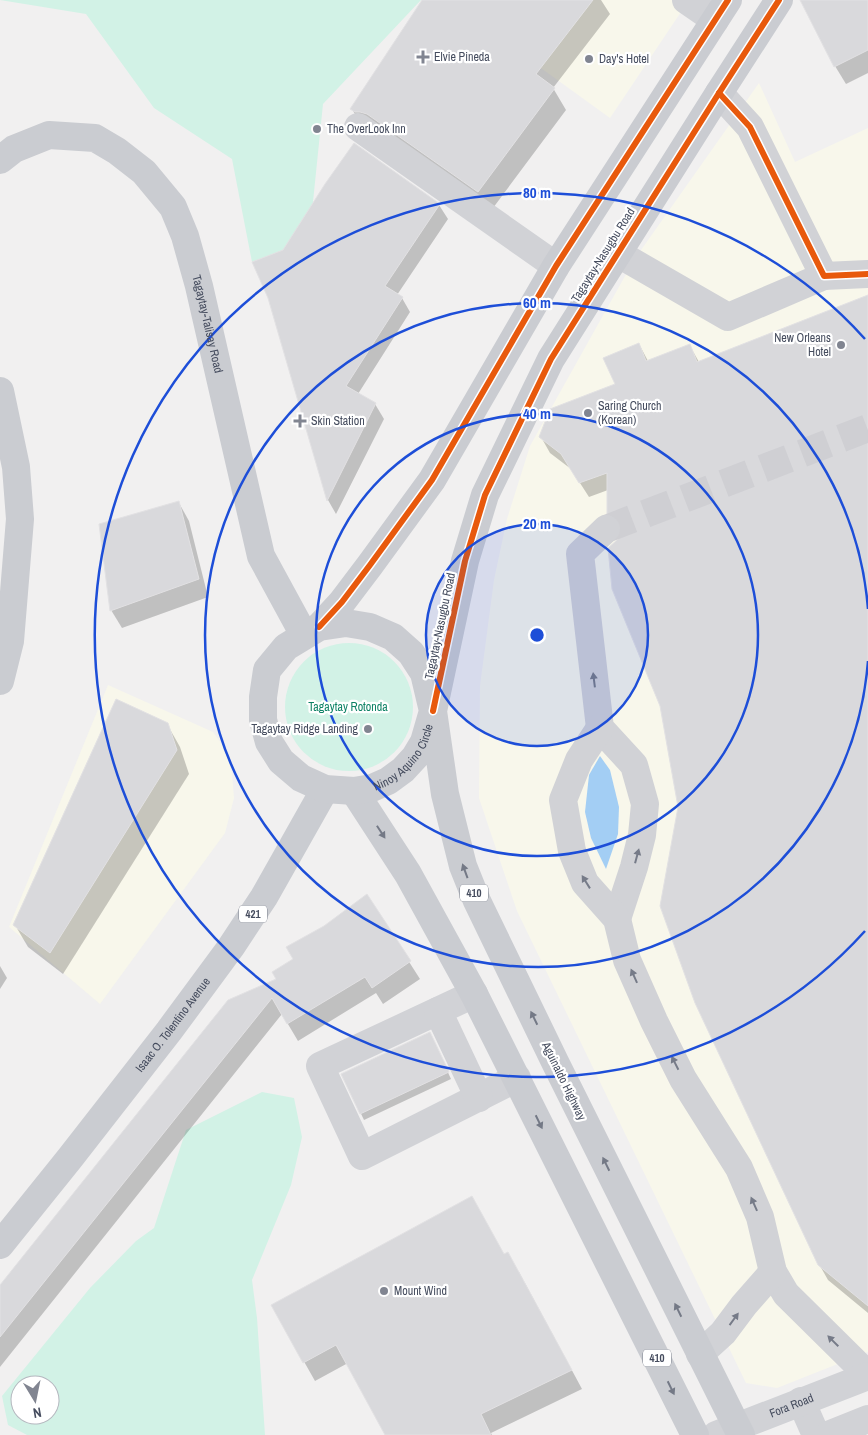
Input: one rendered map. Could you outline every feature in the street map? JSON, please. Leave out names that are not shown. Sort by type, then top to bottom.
[{"type":"main road","name":"Tagaytay-Nasugbu Road","points":[[433,712],[465,561],[485,495],[551,359],[778,0]]},
{"type":"main road","name":"410","points":[[311,631],[342,602],[432,480],[556,266],[721,10]]},
{"type":"main road","name":"Tagaytay-Talisay Road","points":[[0,160],[14,149],[49,135],[95,138],[117,151],[144,172],[173,207],[185,236],[199,286],[261,556],[311,631]]},
{"type":"main road","points":[[0,391],[16,467],[20,519],[10,641],[0,681]]},
{"type":"main road","name":"Ninoy Aquino Circle","points":[[346,623],[370,627],[392,636],[411,652],[424,673],[433,712],[424,742],[415,757],[403,770],[388,781],[372,788],[354,791],[325,789],[301,778],[281,761],[269,742],[263,720],[262,697],[267,670],[286,647],[311,631],[346,623]]},
{"type":"main road","name":"Aguinaldo Highway","points":[[433,712],[444,794],[463,866],[477,901],[700,1354],[731,1432]]},
{"type":"main road","name":"Isaac O. Tolentino Avenue","points":[[0,1245],[82,1143],[231,947],[264,896],[325,789]]},
{"type":"main road","name":"410","points":[[354,791],[408,874],[474,994],[695,1435]]},
{"type":"street","points":[[686,0],[721,10]]},
{"type":"street","points":[[719,92],[750,127],[824,276]]},
{"type":"street","points":[[358,127],[556,266]]},
{"type":"street","points":[[617,253],[728,317],[824,276],[868,274]]},
{"type":"street","points":[[606,529],[580,554],[600,728],[634,765],[645,804],[642,836],[617,919]]},
{"type":"street","points":[[600,728],[579,760],[563,800],[572,851],[584,883],[617,919],[627,960],[654,1020],[683,1079],[742,1176],[760,1217],[773,1272],[786,1294],[868,1375]]},
{"type":"street","points":[[474,994],[320,1066],[362,1156],[517,1078]]},
{"type":"street","points":[[438,1011],[479,1098]]},
{"type":"street","points":[[700,1354],[723,1333],[744,1305],[773,1272]]},
{"type":"street","name":"Fora Road","points":[[731,1432],[868,1375]]},
{"type":"street","points":[[802,1402],[816,1435]]},
{"type":"street","points":[[828,1435],[868,1419]]},
{"type":"shaded area","name":"Day's Hotel","points":[[447,0],[689,0],[610,118]]},
{"type":"shaded area","points":[[759,83],[795,162],[868,128],[868,1352],[777,1388],[746,1383],[517,911],[479,798],[480,686],[494,580],[507,519],[530,446],[634,260]]},
{"type":"shaded area","points":[[108,685],[213,732],[227,751],[232,774],[234,798],[225,833],[100,1004],[9,927]]},
{"type":"green space","points":[[0,0],[421,0],[323,104],[309,241],[252,262],[232,159],[154,108],[86,14]]},
{"type":"green space","name":"Tagaytay Rotonda","points":[[349,643],[373,648],[394,662],[408,683],[413,707],[408,731],[394,752],[373,766],[349,771],[325,766],[304,752],[290,731],[285,707],[290,683],[304,662],[325,648]]},
{"type":"green space","points":[[262,1092],[294,1098],[302,1137],[291,1185],[252,1280],[257,1318],[265,1435],[27,1435],[8,1425],[2,1396],[10,1386],[10,1425],[60,1425],[60,1375],[19,1375],[90,1288],[136,1241],[154,1228],[186,1130]]},
{"type":"water","points":[[600,756],[610,770],[619,807],[618,834],[606,869],[591,838],[585,812],[589,775]]},
{"type":"building","points":[[422,0],[593,0],[536,74],[555,88],[478,192],[367,114],[350,109]]},
{"type":"building","points":[[800,0],[868,0],[868,50],[834,67]]},
{"type":"building","points":[[354,143],[440,204],[385,286],[403,297],[346,386],[376,403],[327,501],[268,298],[252,262],[283,250]]},
{"type":"building","points":[[868,295],[868,1306],[818,1265],[695,1003],[660,906],[678,807],[660,706],[612,589],[608,548],[621,534],[621,526],[617,518],[607,514],[607,473],[579,483],[561,454],[539,437],[550,409],[615,384],[603,358],[639,343],[646,361],[690,344],[697,362]]},
{"type":"building","points":[[179,501],[199,579],[110,611],[99,524]]},
{"type":"building","points":[[116,699],[168,723],[177,750],[50,953],[13,925]]},
{"type":"building","points":[[367,894],[411,961],[372,988],[365,977],[287,1024],[272,998],[0,1337],[0,1285],[228,1000],[276,979],[272,972],[293,959],[286,947],[324,926]]},
{"type":"building","points":[[430,1032],[449,1072],[360,1114],[341,1074]]},
{"type":"building","points":[[472,1196],[504,1254],[508,1252],[572,1370],[481,1414],[491,1435],[385,1435],[336,1345],[303,1363],[271,1305]]},
{"type":"tunnel","points":[[606,529],[868,428]]},
{"type":"cycle path","points":[[319,627],[342,602],[432,480],[556,266],[728,0]]},
{"type":"cycle path","points":[[433,711],[465,561],[485,495],[551,359],[779,0]]},
{"type":"cycle path","points":[[719,93],[750,127],[824,276],[868,274]]},
{"type":"place","name":"Elvie Pineda","points":[[423,57]]},
{"type":"place","name":"Day's Hotel","points":[[589,59]]},
{"type":"place","name":"The OverLook Inn","points":[[317,129]]},
{"type":"place","name":"New Orleans Hotel","points":[[841,345]]},
{"type":"place","name":"Saring Church (Korean)","points":[[588,413]]},
{"type":"place","name":"Skin Station","points":[[300,421]]},
{"type":"place","name":"Tagaytay Ridge Landing","points":[[368,729]]},
{"type":"place","name":"Mount Wind","points":[[384,1291]]}]
